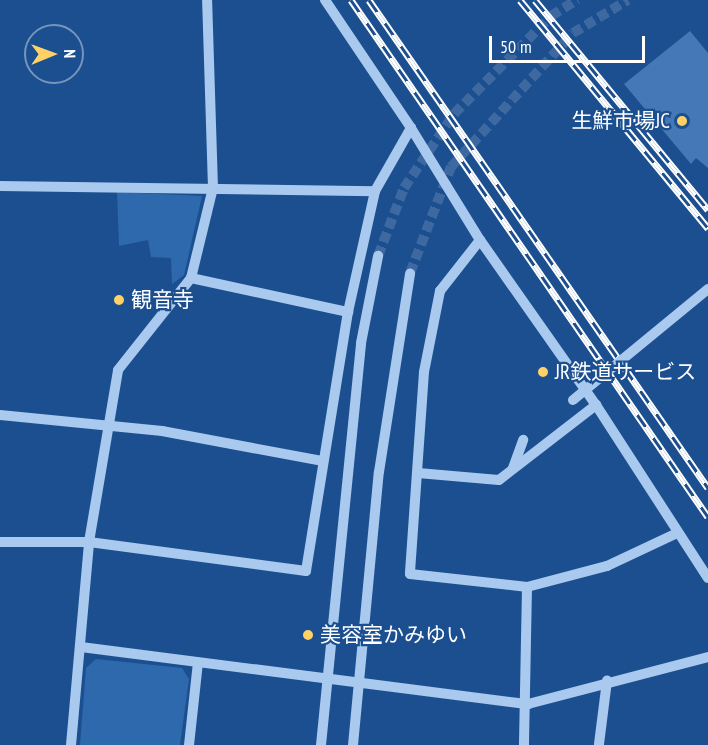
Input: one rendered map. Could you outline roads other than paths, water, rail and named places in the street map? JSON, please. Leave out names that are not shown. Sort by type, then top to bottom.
[{"type":"street","points":[[71,745],[89,542],[106,424],[118,370],[191,278],[213,188],[207,0]]},
{"type":"street","points":[[325,0],[411,128],[480,240],[596,405],[708,578]]},
{"type":"street","points":[[0,542],[89,542],[306,571],[348,312],[375,191],[411,128]]},
{"type":"street","points":[[0,186],[375,191]]},
{"type":"street","points":[[480,240],[440,291],[424,372],[410,574],[527,587],[608,566],[677,532]]},
{"type":"street","points":[[321,745],[330,676],[361,343],[378,256]]},
{"type":"street","points":[[353,745],[380,472],[410,273]]},
{"type":"street","points":[[191,278],[348,312]]},
{"type":"street","points":[[573,400],[708,289]]},
{"type":"street","points":[[418,473],[498,480],[596,405]]},
{"type":"street","points":[[0,415],[106,424],[323,460]]},
{"type":"street","points":[[513,468],[523,440]]},
{"type":"street","points":[[524,745],[528,704],[527,587]]},
{"type":"street","points":[[81,647],[330,676],[360,684],[528,704],[607,681],[708,657]]},
{"type":"street","points":[[189,745],[198,662]]},
{"type":"street","points":[[599,744],[607,681]]},
{"type":"tunnel","points":[[378,256],[404,188],[454,114],[551,16],[577,0]]},
{"type":"tunnel","points":[[410,273],[451,167],[573,33],[628,0]]},
{"type":"railway","points":[[351,0],[708,517]]},
{"type":"railway","points":[[369,0],[708,488]]},
{"type":"railway","points":[[520,0],[708,228]]},
{"type":"railway","points":[[535,0],[708,210]]},
{"type":"place","name":"生鮮市場JC","points":[[682,121]]},
{"type":"place","name":"観音寺","points":[[119,300]]},
{"type":"place","name":"JR鉄道サービス","points":[[543,372]]},
{"type":"place","name":"美容室かみゆい","points":[[308,635]]}]
